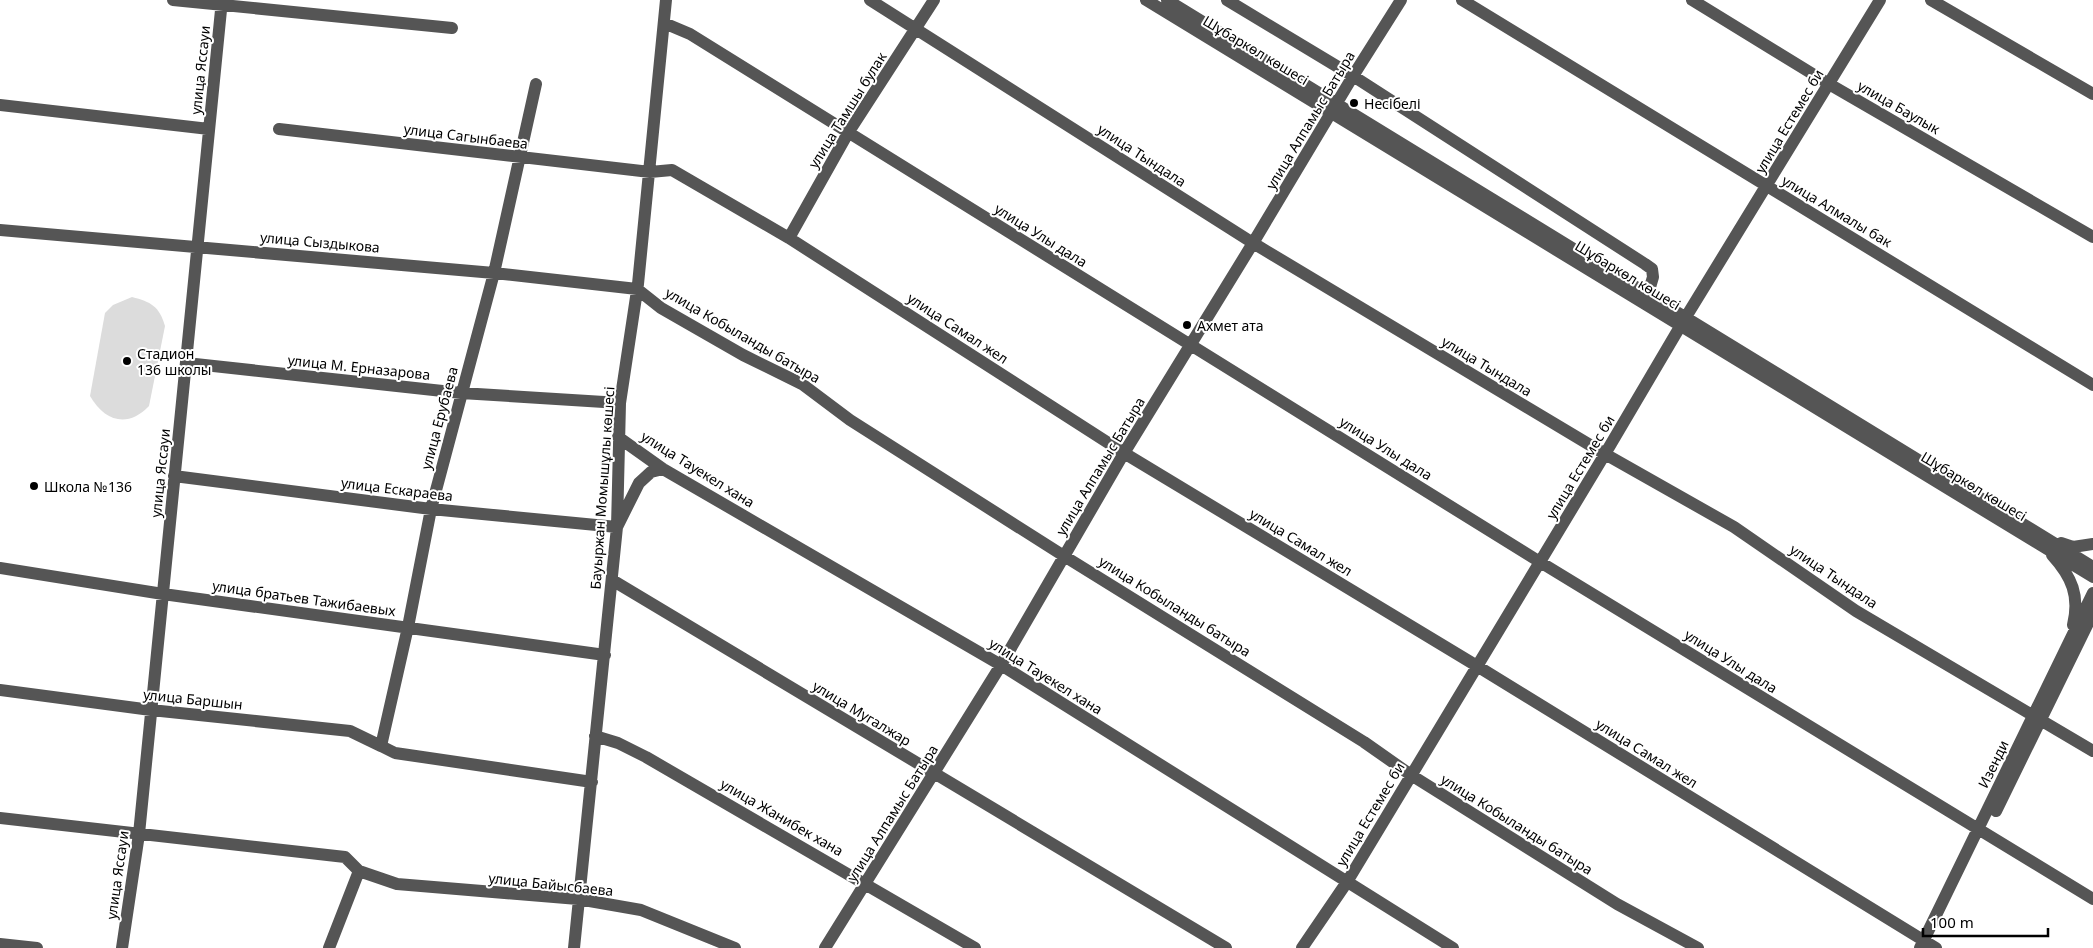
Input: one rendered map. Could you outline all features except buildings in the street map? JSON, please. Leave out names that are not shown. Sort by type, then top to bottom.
[{"type":"street","points":[[173,0],[222,3],[452,28]]},
{"type":"street","name":"Бауыржан Момышұлы көшесі","points":[[574,948],[617,527],[620,403],[638,289],[666,0]]},
{"type":"street","name":"улица Тындала","points":[[870,0],[917,28],[1253,243],[1605,454],[1734,527],[1856,610],[2093,751]]},
{"type":"street","name":"улица Тамшы булак","points":[[789,238],[848,133],[934,0]]},
{"type":"street","name":"Шұбаркөл көшесі","points":[[1146,0],[1648,294],[1683,321]]},
{"type":"street","name":"Шұбаркөл көшесі","points":[[1167,0],[1333,108],[2047,543],[2093,567]]},
{"type":"street","name":"Шұбаркөл көшесі","points":[[1226,0],[1353,76],[1652,269],[1653,277],[1648,294]]},
{"type":"street","name":"улица Алпамыс Батыра","points":[[825,948],[1001,665],[1124,453],[1191,346],[1333,108],[1401,0]]},
{"type":"street","name":"улица Алмалы бак","points":[[1462,0],[2093,385]]},
{"type":"street","name":"улица Баулык","points":[[1692,0],[1829,84],[2093,237]]},
{"type":"street","name":"улица Естемес би","points":[[1302,948],[1347,882],[1683,321],[1880,0]]},
{"type":"street","points":[[1931,0],[2093,94]]},
{"type":"street","name":"улица Яссауи","points":[[122,948],[138,834],[222,3]]},
{"type":"street","name":"улица Улы дала","points":[[664,22],[690,34],[1540,562],[2093,899]]},
{"type":"street","name":"улица Ерубаева","points":[[381,746],[408,627],[431,509],[494,273],[536,84]]},
{"type":"street","points":[[0,105],[209,129]]},
{"type":"street","name":"улица Сагынбаева","points":[[279,129],[650,172]]},
{"type":"street","name":"улица Самал жел","points":[[650,172],[672,170],[789,238],[1124,453],[1477,666],[1928,946]]},
{"type":"street","name":"улица Сыздыкова","points":[[0,230],[494,273],[638,289]]},
{"type":"street","name":"улица Кобыланды батыра","points":[[638,289],[661,308],[743,355],[802,384],[850,420],[1064,556],[1364,742],[1411,775],[1617,904],[1698,948]]},
{"type":"street","name":"улица М. Ерназарова","points":[[186,363],[461,393],[620,403]]},
{"type":"street","name":"улица Тауекел хана","points":[[618,436],[663,469],[1001,665],[1454,948]]},
{"type":"street","points":[[617,527],[639,483],[651,472],[663,469]]},
{"type":"street","name":"улица Ескараева","points":[[174,476],[431,509],[617,527]]},
{"type":"street","points":[[2047,543],[2073,547],[2093,544]]},
{"type":"street","points":[[2047,543],[2073,585],[2076,602],[2073,644]]},
{"type":"street","name":"Шұбаркөл көшесі","points":[[2047,543],[2093,577]]},
{"type":"street","name":"улица братьев Тажибаевых","points":[[0,568],[163,594],[605,655]]},
{"type":"street","name":"улица Мугалжар","points":[[612,580],[1226,948]]},
{"type":"street","name":"Изенди","points":[[1928,946],[1981,832],[2073,644],[2093,593]]},
{"type":"street","name":"Изенди","points":[[2073,644],[2093,613]]},
{"type":"street","points":[[2073,644],[2093,624]]},
{"type":"street","name":"улица Баршын","points":[[0,690],[151,710],[350,731],[381,746]]},
{"type":"street","name":"улица Жанибек хана","points":[[595,736],[618,743],[646,757],[975,948]]},
{"type":"street","points":[[381,746],[395,753],[592,782]]},
{"type":"street","points":[[0,818],[345,857],[359,871],[329,948]]},
{"type":"street","name":"улица Байысбаева","points":[[359,871],[397,884],[578,900],[641,910],[735,948]]},
{"type":"street","points":[[0,944],[37,948]]},
{"type":"shaded area","name":"Стадион 136 школы","points":[[132,297],[149,303],[157,309],[165,326],[149,406],[133,417],[117,419],[103,412],[90,396],[105,313],[113,305]]},
{"type":"place","name":"Несібелі","points":[[1354,103]]},
{"type":"place","name":"Ахмет ата","points":[[1187,325]]},
{"type":"place","name":"Стадион 136 школы","points":[[127,361]]},
{"type":"place","name":"Школа №136","points":[[34,486]]}]
